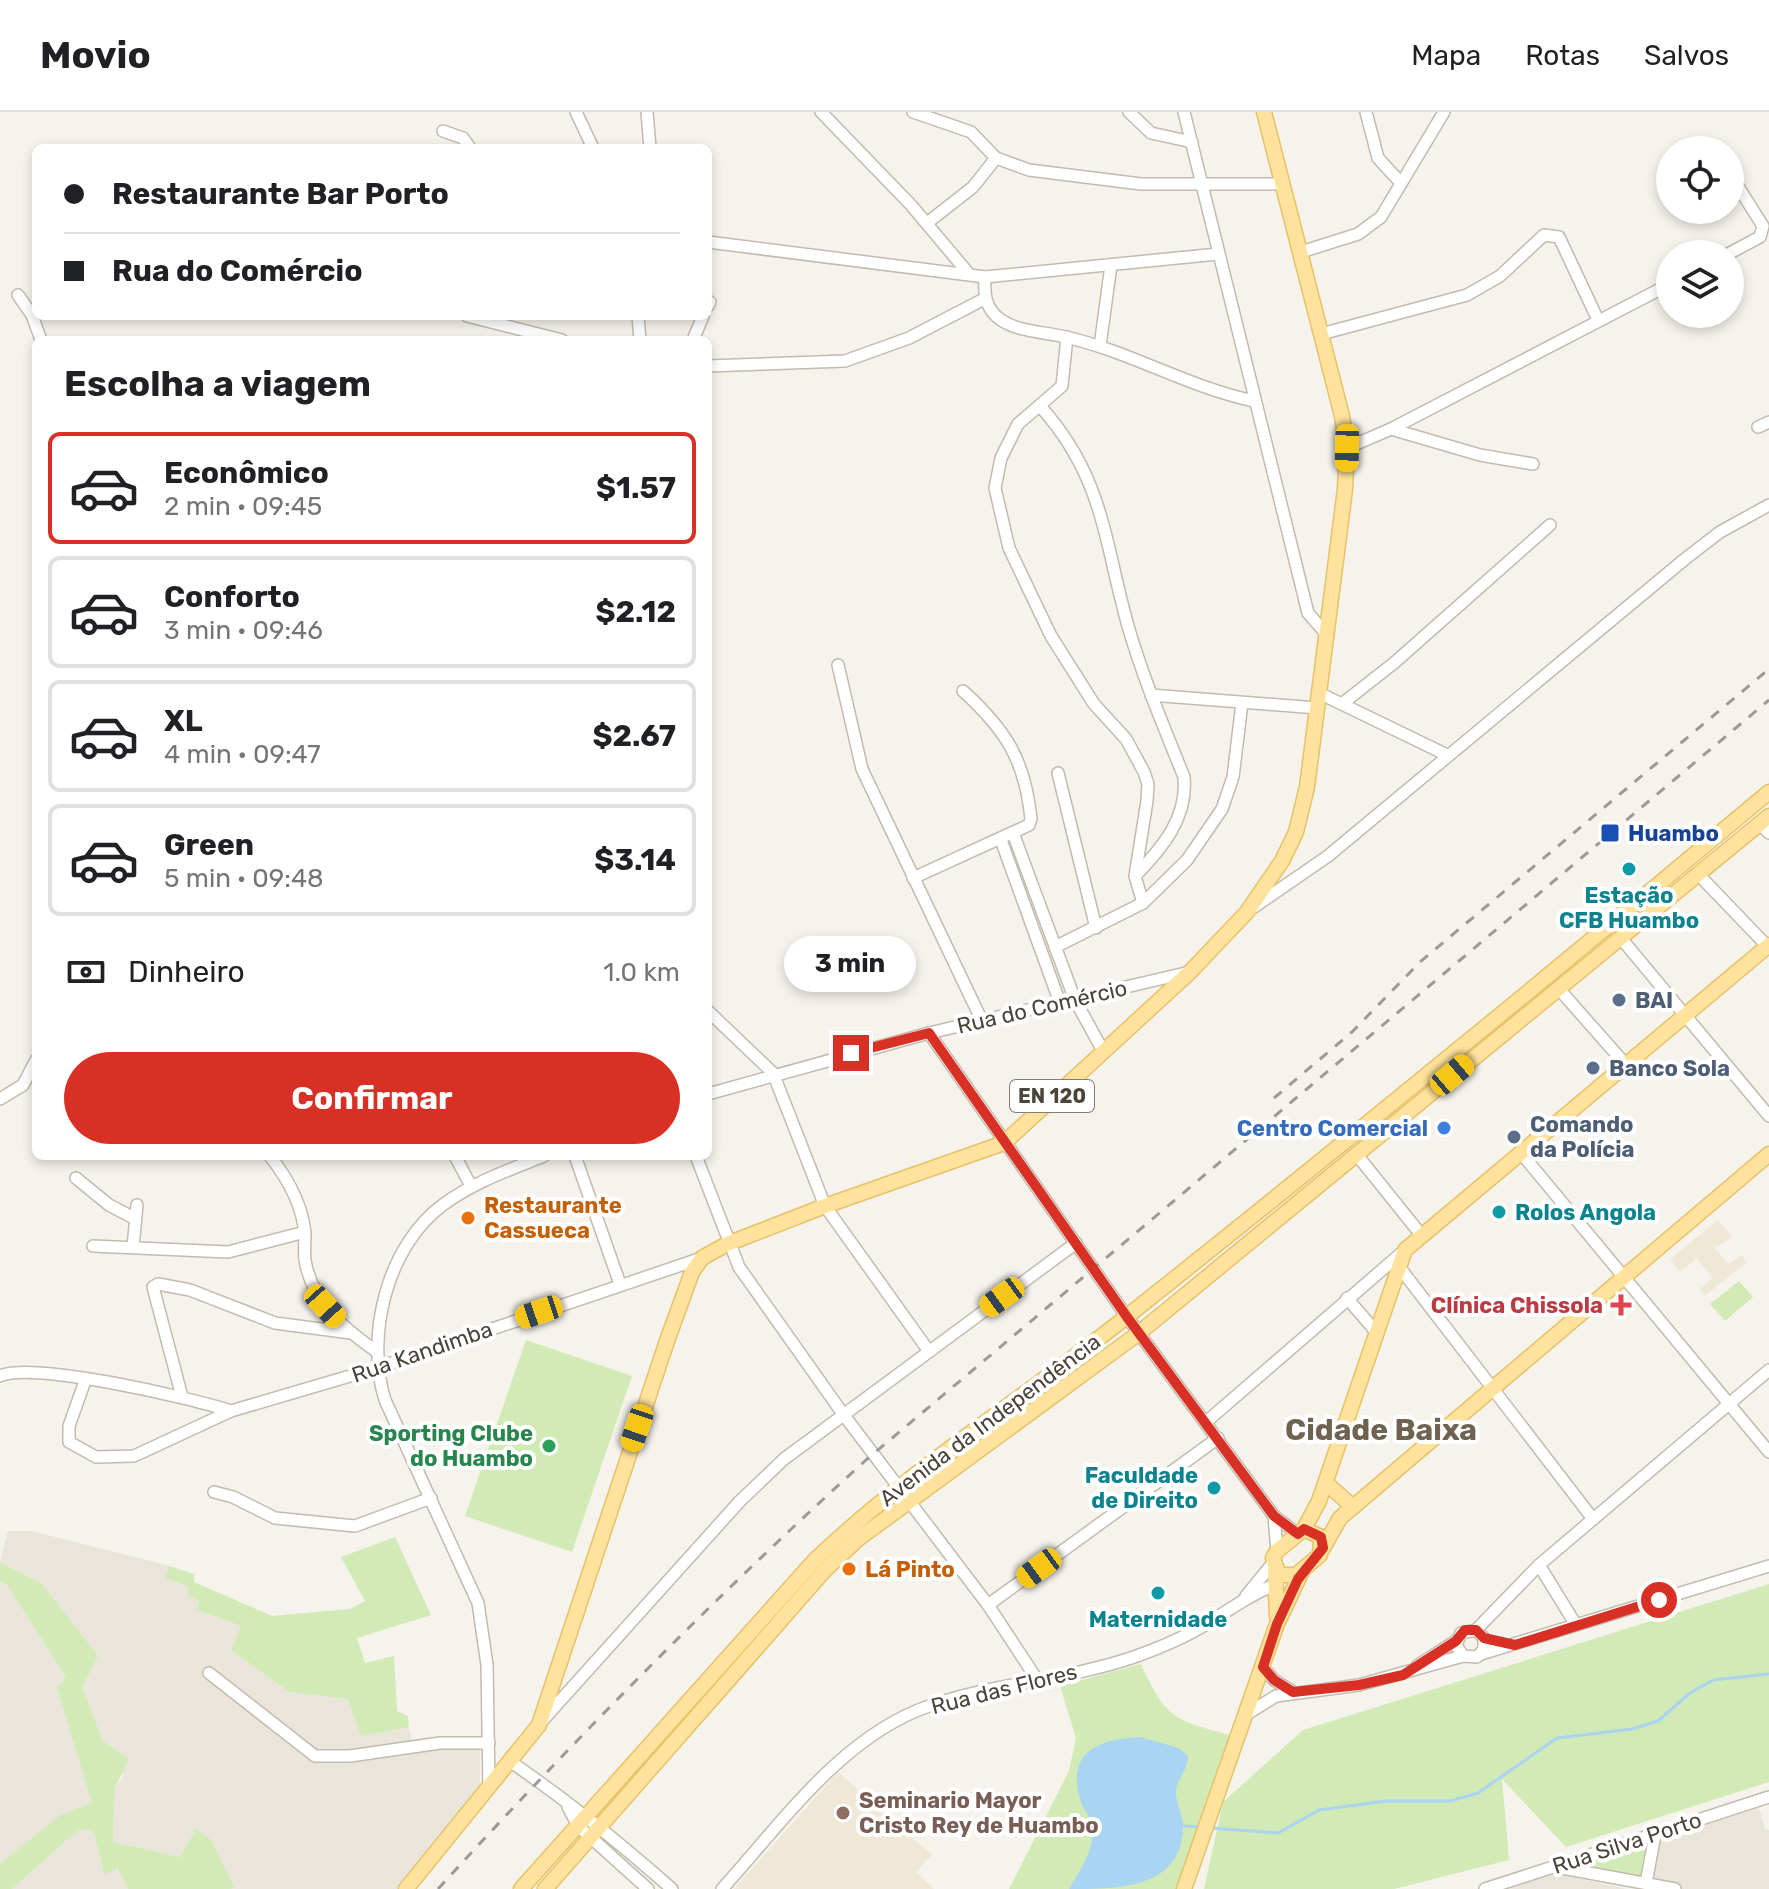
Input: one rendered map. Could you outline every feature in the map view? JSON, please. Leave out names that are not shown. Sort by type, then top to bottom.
[{"type":"main road","name":"EN 120","points":[[702,1258],[727,1244],[825,1206],[1004,1143],[1102,1049],[1190,972],[1247,912],[1282,861],[1296,832],[1318,700],[1345,489],[1347,448],[1342,416],[1265,113]]},
{"type":"main road","name":"Avenida da Independência","points":[[521,1889],[815,1560],[899,1486],[1127,1317],[1769,792]]},
{"type":"main road","name":"Avenida da Independência","points":[[545,1889],[825,1570],[858,1539],[1139,1333],[1659,904],[1766,824]]},
{"type":"main road","points":[[1647,891],[1659,904]]},
{"type":"main road","points":[[1277,1624],[1275,1567],[1301,1532],[1326,1483],[1405,1250],[1768,947]]},
{"type":"main road","points":[[1440,1063],[1452,1075]]},
{"type":"main road","points":[[1184,1889],[1297,1574],[1323,1548],[1337,1521],[1769,1154]]},
{"type":"main road","points":[[1231,1233],[1244,1248]]},
{"type":"main road","points":[[1218,1243],[1231,1259]]},
{"type":"main road","points":[[406,1889],[539,1725],[667,1341],[692,1272],[702,1258]]},
{"type":"main road","points":[[1016,1398],[1028,1412]]},
{"type":"main road","points":[[1326,1483],[1353,1507]]},
{"type":"main road","points":[[1301,1532],[1321,1537],[1323,1548]]},
{"type":"main road","points":[[1275,1567],[1297,1574]]},
{"type":"street","points":[[576,112],[591,144]]},
{"type":"street","points":[[647,112],[650,144]]},
{"type":"street","points":[[821,112],[927,223],[969,274]]},
{"type":"street","points":[[913,112],[971,132],[996,158],[1029,170],[1089,180],[1201,185],[1283,184]]},
{"type":"street","points":[[1129,112],[1151,133],[1192,142]]},
{"type":"street","points":[[1184,112],[1308,613],[1327,635]]},
{"type":"street","points":[[1366,112],[1378,158],[1400,182]]},
{"type":"street","points":[[1301,252],[1369,228],[1381,217],[1444,112]]},
{"type":"street","points":[[443,131],[463,138],[467,144]]},
{"type":"street","points":[[927,223],[973,187],[996,158]]},
{"type":"street","points":[[1744,196],[1763,226],[1760,237],[1744,246]]},
{"type":"street","points":[[1321,334],[1467,295],[1500,276],[1544,235],[1553,234],[1559,237],[1598,320]]},
{"type":"street","points":[[712,242],[985,277],[1218,254]]},
{"type":"street","points":[[1100,346],[1111,265]]},
{"type":"street","points":[[985,277],[984,299],[991,311],[1010,325],[1100,346],[1223,393],[1254,401]]},
{"type":"street","points":[[1347,448],[1391,429],[1656,291]]},
{"type":"street","points":[[18,295],[32,315]]},
{"type":"street","points":[[712,366],[845,361],[909,338],[984,299]]},
{"type":"street","points":[[483,320],[546,336]]},
{"type":"street","points":[[1067,337],[1065,378],[1059,390],[1018,424],[1001,458],[995,488],[1009,548],[1051,636],[1094,704],[1126,739],[1148,784],[1135,876],[1143,903]]},
{"type":"street","points":[[1040,406],[1062,432],[1099,504],[1128,626],[1151,695],[1184,777],[1186,796],[1178,820],[1154,857],[1135,876]]},
{"type":"street","points":[[1391,429],[1480,455],[1533,464]]},
{"type":"street","points":[[1247,912],[1328,856],[1685,559],[1720,532],[1769,505]]},
{"type":"street","points":[[1343,703],[1394,663],[1550,525]]},
{"type":"street","points":[[838,665],[862,769],[982,1021]]},
{"type":"street","points":[[913,878],[1001,840],[1029,825],[1031,819],[1013,750],[1001,726],[963,691]]},
{"type":"street","points":[[1151,695],[1242,703],[1318,700],[1343,703],[1447,755]]},
{"type":"street","points":[[1055,947],[1143,903],[1187,860],[1222,809],[1233,777],[1242,703]]},
{"type":"street","points":[[1058,773],[1096,928]]},
{"type":"street","points":[[1013,833],[1075,1000],[1102,1049]]},
{"type":"street","points":[[1001,840],[1060,1003]]},
{"type":"street","points":[[1698,874],[1768,947]]},
{"type":"street","points":[[1620,937],[1769,1116]]},
{"type":"street","name":"Rua do Comércio","points":[[712,1093],[773,1073],[929,1033],[1190,972]]},
{"type":"street","points":[[1558,988],[1626,1065]]},
{"type":"street","points":[[712,1015],[773,1073],[825,1206],[928,1350]]},
{"type":"street","points":[[929,1033],[1127,1317],[1274,1516],[1301,1532]]},
{"type":"street","points":[[0,1099],[23,1085],[32,1068]]},
{"type":"street","points":[[1521,1153],[1769,1452]]},
{"type":"street","points":[[1357,1155],[1422,1236]]},
{"type":"street","points":[[273,1160],[289,1180],[305,1232],[305,1259],[314,1288],[325,1306],[351,1333],[376,1351]]},
{"type":"street","points":[[457,1160],[471,1186]]},
{"type":"street","points":[[489,1788],[487,1665],[478,1603],[385,1400],[376,1351],[384,1302],[403,1254],[430,1216],[471,1186],[534,1160]]},
{"type":"street","points":[[576,1160],[620,1284]]},
{"type":"street","points":[[697,1160],[727,1244],[739,1267],[843,1414],[988,1605],[1038,1681]]},
{"type":"street","points":[[76,1178],[109,1205],[134,1218]]},
{"type":"street","points":[[133,1247],[137,1205]]},
{"type":"street","points":[[93,1246],[228,1252],[305,1232]]},
{"type":"street","points":[[539,1725],[740,1501],[784,1459],[1076,1243]]},
{"type":"street","points":[[1206,1422],[1405,1250]]},
{"type":"street","name":"Rua Kandimba","points":[[85,1381],[68,1433],[69,1442],[96,1457],[134,1456],[231,1411],[377,1368],[702,1258]]},
{"type":"street","points":[[1400,1268],[1593,1519]]},
{"type":"street","points":[[182,1397],[153,1287],[158,1284],[190,1290],[275,1323],[351,1333]]},
{"type":"street","points":[[1347,1298],[1377,1333]]},
{"type":"street","points":[[1481,1654],[1480,1634],[1539,1565],[1769,1370]]},
{"type":"street","points":[[0,1376],[12,1371],[52,1372],[85,1381],[182,1397],[231,1411]]},
{"type":"street","points":[[988,1605],[1218,1438]]},
{"type":"street","points":[[214,1492],[233,1497],[275,1518],[355,1526],[431,1498]]},
{"type":"street","points":[[1274,1516],[1275,1567]]},
{"type":"street","points":[[1539,1565],[1576,1625]]},
{"type":"street","points":[[1244,1715],[1266,1700],[1293,1692],[1359,1685],[1463,1656],[1472,1658],[1769,1566]]},
{"type":"street","name":"Rua das Flores","points":[[722,1889],[849,1752],[891,1723],[929,1706],[1128,1659],[1165,1645],[1208,1623],[1245,1597],[1275,1567]]},
{"type":"street","name":"Rua das Flores","points":[[1245,1597],[1275,1567]]},
{"type":"street","points":[[1403,1675],[1456,1641],[1465,1630],[1515,1645]]},
{"type":"street","points":[[1456,1641],[1463,1656]]},
{"type":"street","points":[[1263,1667],[1274,1680],[1293,1692]]},
{"type":"street","points":[[209,1673],[315,1756],[350,1756],[440,1743],[489,1743]]},
{"type":"street","points":[[511,1762],[672,1889]]},
{"type":"street","name":"Rua Silva Porto","points":[[1485,1889],[1769,1799]]},
{"type":"street","points":[[597,1832],[648,1889]]},
{"type":"street","points":[[1646,1883],[1655,1835]]},
{"type":"street","points":[[1552,1867],[1675,1889]]},
{"type":"shaded area","points":[[1718,1220],[1733,1237],[1714,1248],[1729,1264],[1742,1255],[1747,1262],[1705,1296],[1700,1289],[1713,1278],[1695,1256],[1695,1260],[1680,1272],[1670,1259]]},
{"type":"shaded area","points":[[8,1531],[32,1531],[169,1566],[165,1578],[189,1587],[199,1599],[197,1610],[241,1626],[231,1650],[289,1692],[348,1699],[361,1735],[409,1727],[414,1749],[480,1746],[480,1789],[398,1889],[231,1889],[234,1886],[196,1829],[180,1857],[113,1842],[115,1788],[124,1775],[103,1741],[41,1583],[0,1562]]},
{"type":"shaded area","points":[[0,1582],[7,1585],[66,1677],[57,1688],[92,1803],[60,1815],[0,1864]]},
{"type":"shaded area","name":"Seminario Mayor Cristo Rey de Huambo","points":[[838,1772],[932,1855],[916,1872],[934,1889],[734,1889]]},
{"type":"shaded area","points":[[1759,1808],[1765,1829],[1769,1830],[1769,1889],[1650,1889],[1661,1839]]},
{"type":"shaded area","points":[[79,1829],[94,1832],[104,1874],[116,1868],[128,1889],[12,1889]]},
{"type":"shaded area","points":[[1554,1873],[1626,1889],[1508,1889]]},
{"type":"green space","points":[[1739,1281],[1753,1297],[1725,1321],[1710,1304]]},
{"type":"green space","name":"Sporting Clube do Huambo","points":[[526,1340],[632,1376],[572,1552],[465,1516]]},
{"type":"green space","points":[[395,1537],[431,1615],[357,1638],[365,1663],[394,1656],[397,1711],[408,1716],[409,1727],[361,1736],[348,1699],[289,1692],[231,1650],[241,1626],[197,1610],[199,1600],[187,1596],[189,1587],[165,1578],[169,1566],[194,1574],[194,1582],[272,1616],[350,1609],[365,1601],[341,1557]]},
{"type":"green space","points":[[0,1562],[41,1583],[98,1656],[82,1687],[103,1741],[129,1759],[115,1788],[113,1842],[180,1857],[196,1829],[211,1840],[234,1887],[128,1889],[117,1868],[104,1875],[94,1832],[79,1829],[12,1889],[0,1889],[0,1864],[60,1815],[92,1803],[57,1688],[66,1677],[7,1585],[0,1582]]},
{"type":"green space","points":[[1769,1584],[1769,1782],[1566,1847],[1502,1779],[1509,1860],[1394,1889],[1204,1889],[1223,1802],[1303,1730]]},
{"type":"green space","points":[[1141,1664],[1165,1707],[1184,1720],[1230,1735],[1176,1889],[1009,1889],[1069,1771],[1076,1738],[1060,1686]]},
{"type":"green space","points":[[1651,1839],[1644,1878],[1567,1866]]},
{"type":"water","points":[[1140,1737],[1179,1748],[1188,1756],[1176,1791],[1183,1823],[1180,1848],[1171,1863],[1159,1874],[1144,1881],[1126,1886],[1069,1889],[1086,1858],[1092,1838],[1091,1820],[1082,1805],[1077,1782],[1083,1758],[1100,1745]]},
{"type":"waterway","points":[[1211,1828],[1278,1833],[1319,1810],[1386,1801],[1450,1801],[1478,1793],[1557,1738],[1632,1729],[1658,1721],[1690,1693],[1713,1680],[1769,1674]]},
{"type":"waterway","points":[[1184,1826],[1200,1827]]},
{"type":"railway","points":[[1274,1098],[1352,1032],[1420,962],[1769,669]]},
{"type":"railway","points":[[438,1889],[647,1670],[755,1563],[866,1460],[1769,700]]},
{"type":"place","name":"Huambo","points":[[1610,833]]},
{"type":"place","name":"Estação CFB Huambo","points":[[1629,869]]},
{"type":"place","name":"BAI","points":[[1619,1000]]},
{"type":"place","name":"Banco Sola","points":[[1593,1068]]},
{"type":"place","name":"Centro Comercial","points":[[1444,1128]]},
{"type":"place","name":"Comando da Polícia","points":[[1514,1137]]},
{"type":"place","name":"Rolos Angola","points":[[1499,1212]]},
{"type":"place","name":"Restaurante Cassueca","points":[[468,1218]]},
{"type":"place","name":"Clínica Chissola","points":[[1621,1305]]},
{"type":"place","name":"Sporting Clube do Huambo","points":[[549,1446]]},
{"type":"place","name":"Faculdade de Direito","points":[[1214,1488]]},
{"type":"place","name":"Lá Pinto","points":[[849,1569]]},
{"type":"place","name":"Maternidade","points":[[1158,1593]]},
{"type":"place","name":"Seminario Mayor Cristo Rey de Huambo","points":[[843,1813]]},
{"type":"district","name":"Cidade Baixa","points":[[1381,1430]]},
{"type":"route","points":[[851,1053],[929,1033],[1127,1317],[1274,1516],[1298,1534],[1304,1529],[1321,1537],[1323,1548],[1320,1555],[1298,1579],[1277,1624],[1263,1667],[1282,1686],[1293,1692],[1359,1685],[1403,1675],[1456,1641],[1465,1630],[1476,1630],[1484,1638],[1515,1645],[1659,1600]]}]
